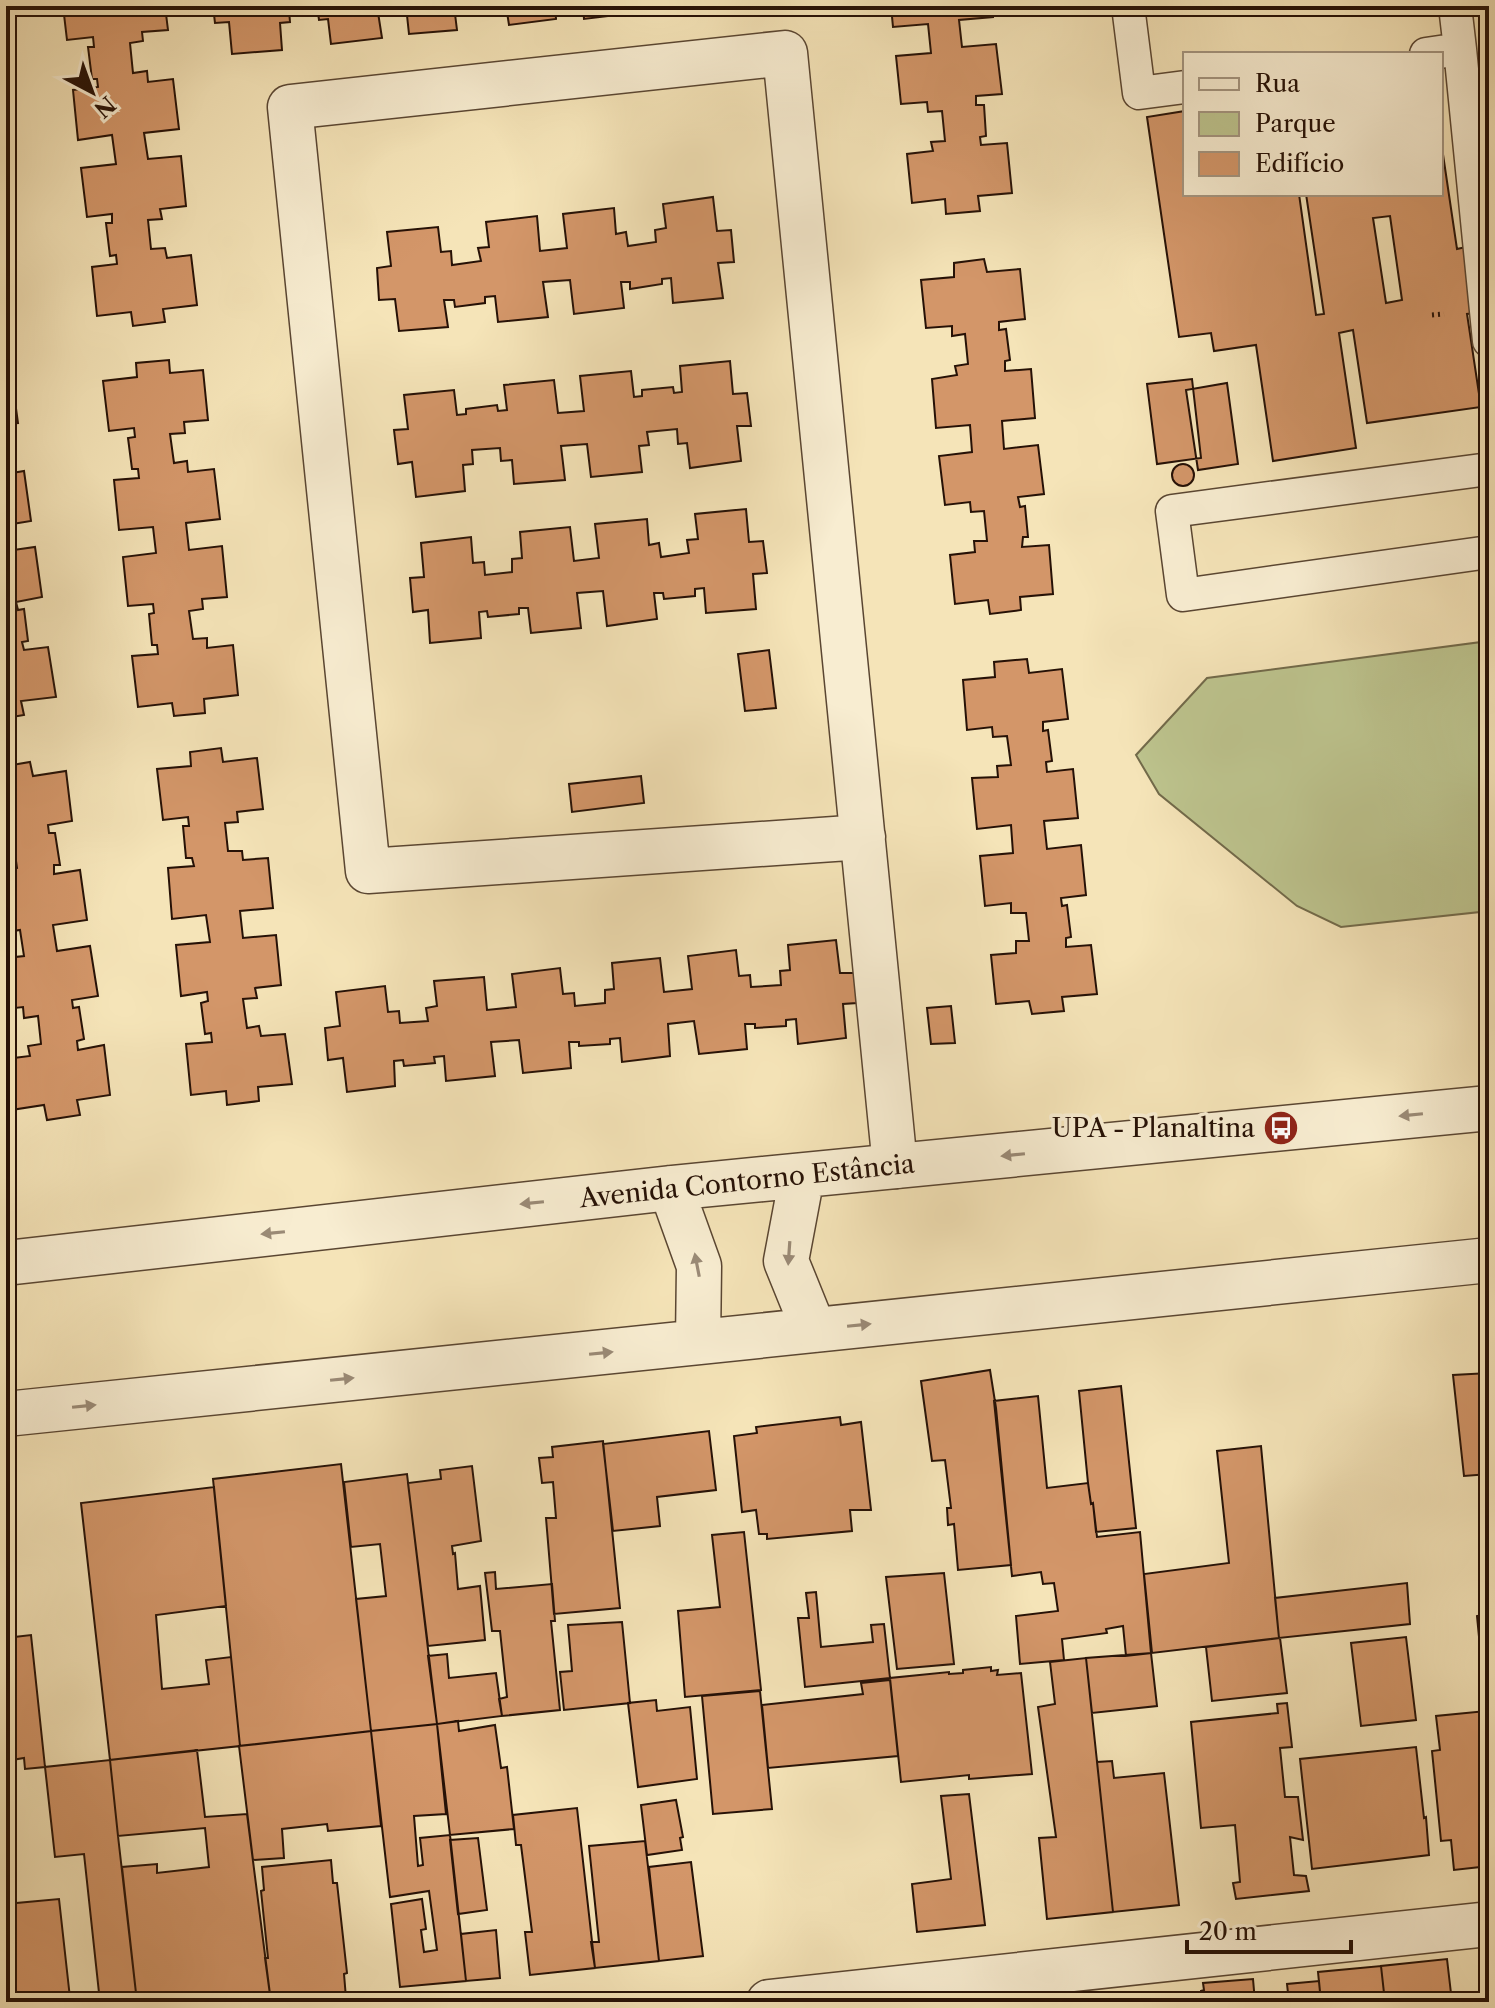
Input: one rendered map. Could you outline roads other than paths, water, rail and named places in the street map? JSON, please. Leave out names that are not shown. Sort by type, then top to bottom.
[{"type":"street","points":[[863,837],[368,871],[290,107],[785,53],[863,837],[895,1166]]},
{"type":"street","name":"Avenida Contorno Estância","points":[[6,1263],[671,1188],[1489,1108]]},
{"type":"street","points":[[802,1176],[786,1261],[814,1330]]},
{"type":"street","points":[[671,1188],[699,1266],[698,1342]]},
{"type":"street","points":[[6,1414],[1489,1260]]},
{"type":"street","points":[[769,2002],[1489,1924]]},
{"type":"lane","points":[[1128,6],[1139,93],[1183,87]]},
{"type":"lane","points":[[1455,6],[1489,341]]},
{"type":"lane","points":[[1440,52],[1460,49]]},
{"type":"lane","points":[[1489,469],[1172,511],[1183,595],[1489,552]]},
{"type":"place","name":"UPA - Planaltina","points":[[1281,1128]]}]
